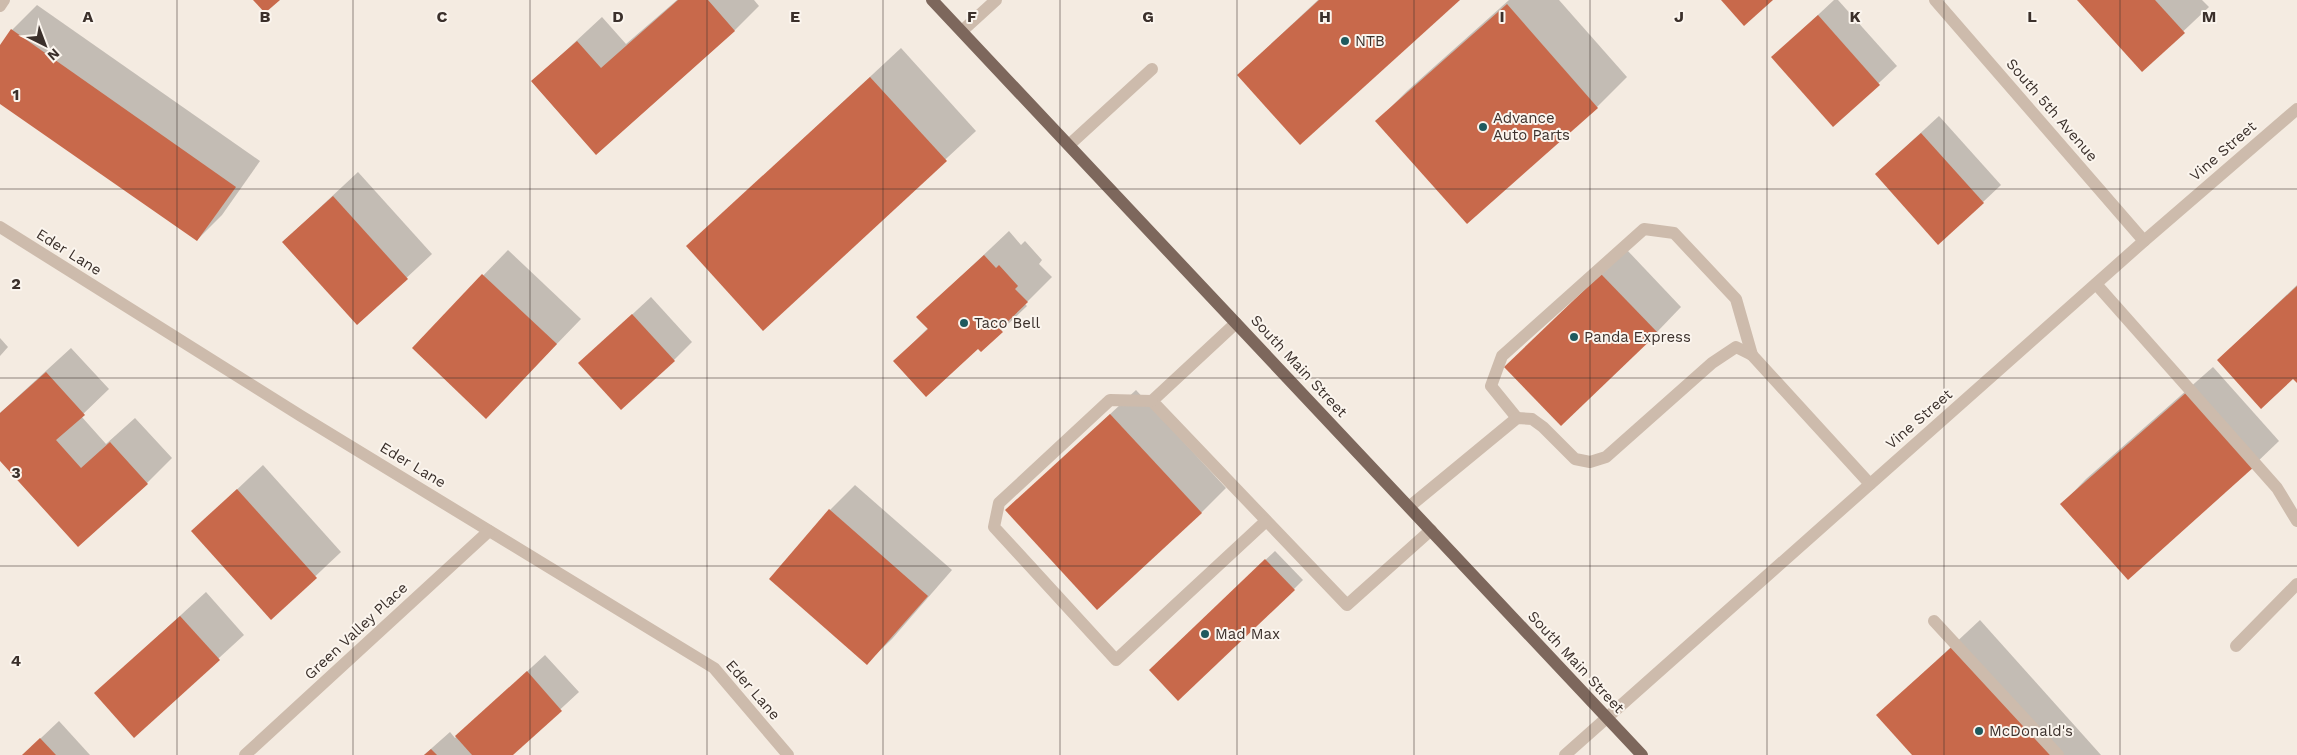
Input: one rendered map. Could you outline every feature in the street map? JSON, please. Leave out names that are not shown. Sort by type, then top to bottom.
[{"type":"main road","name":"South Main Street","points":[[932,0],[1642,755]]},
{"type":"street","points":[[0,6],[4,0]]},
{"type":"street","points":[[962,31],[996,0]]},
{"type":"street","name":"South 5th Avenue","points":[[1935,0],[2144,241]]},
{"type":"street","points":[[1069,146],[1152,69]]},
{"type":"street","name":"Vine Street","points":[[1565,755],[2144,241],[2297,110]]},
{"type":"street","name":"Eder Lane","points":[[0,227],[489,531],[714,668],[788,755]]},
{"type":"street","points":[[1517,418],[1491,386],[1502,356],[1644,229],[1674,233],[1736,300],[1752,354]]},
{"type":"street","points":[[2096,284],[2277,488],[2297,521]]},
{"type":"street","points":[[1236,324],[1152,401],[1110,400],[999,503],[994,527],[1116,660],[1266,521]]},
{"type":"street","points":[[1409,507],[1517,418],[1532,419],[1543,427],[1575,459],[1590,462],[1606,457],[1712,363],[1736,347],[1752,354],[1870,484]]},
{"type":"street","points":[[1152,401],[1346,605],[1431,530]]},
{"type":"street","name":"Green Valley Place","points":[[245,755],[489,531]]},
{"type":"street","points":[[2236,646],[2297,584]]},
{"type":"street","points":[[1934,621],[2058,755]]},
{"type":"building","points":[[253,0],[280,0],[265,13]]},
{"type":"building","points":[[678,0],[708,0],[735,31],[596,155],[531,81],[577,41],[601,68]]},
{"type":"building","points":[[1319,0],[1460,0],[1300,145],[1237,75]]},
{"type":"building","points":[[1721,0],[1773,0],[1744,26]]},
{"type":"building","points":[[2077,0],[2155,0],[2185,33],[2142,72]]},
{"type":"building","points":[[1507,4],[1598,108],[1467,224],[1375,121]]},
{"type":"building","points":[[1818,15],[1880,85],[1833,127],[1771,57]]},
{"type":"building","points":[[11,29],[236,187],[197,241],[0,104],[0,45]]},
{"type":"building","points":[[870,77],[947,161],[763,331],[686,246]]},
{"type":"building","points":[[1921,133],[1984,203],[1938,245],[1875,174]]},
{"type":"building","points":[[333,196],[408,279],[357,325],[282,242]]},
{"type":"building","name":"Taco Bell","points":[[984,255],[996,268],[999,265],[1018,286],[1015,289],[1028,302],[1000,329],[1003,332],[981,352],[978,349],[926,397],[893,361],[928,329],[916,317]]},
{"type":"building","points":[[482,274],[557,344],[486,419],[412,348]]},
{"type":"building","points":[[1601,274],[1658,333],[1561,426],[1504,367]]},
{"type":"building","points":[[2297,286],[2297,383],[2293,379],[2261,409],[2217,360]]},
{"type":"building","points":[[632,314],[675,361],[621,410],[578,363]]},
{"type":"building","points":[[46,372],[85,415],[56,440],[81,468],[110,442],[148,484],[78,547],[0,461],[0,413]]},
{"type":"building","points":[[2188,391],[2255,466],[2128,580],[2060,504]]},
{"type":"building","points":[[1110,414],[1202,513],[1097,610],[1005,510]]},
{"type":"building","points":[[237,489],[317,578],[271,620],[191,531]]},
{"type":"building","points":[[829,509],[928,596],[867,665],[769,579]]},
{"type":"building","points":[[1265,559],[1295,590],[1178,701],[1149,670]]},
{"type":"building","points":[[180,616],[220,660],[134,738],[94,693]]},
{"type":"building","points":[[1955,644],[2054,755],[1912,755],[1876,715]]},
{"type":"building","points":[[527,671],[562,711],[513,755],[472,755],[455,736]]},
{"type":"building","points":[[40,738],[56,755],[22,755]]},
{"type":"building","points":[[431,749],[437,755],[424,755]]},
{"type":"place","name":"NTB","points":[[1345,41]]},
{"type":"place","name":"Advance Auto Parts","points":[[1483,127]]},
{"type":"place","name":"Taco Bell","points":[[964,323]]},
{"type":"place","name":"Panda Express","points":[[1574,337]]},
{"type":"place","name":"Mad Max","points":[[1205,634]]},
{"type":"place","name":"McDonald's","points":[[1979,731]]}]
